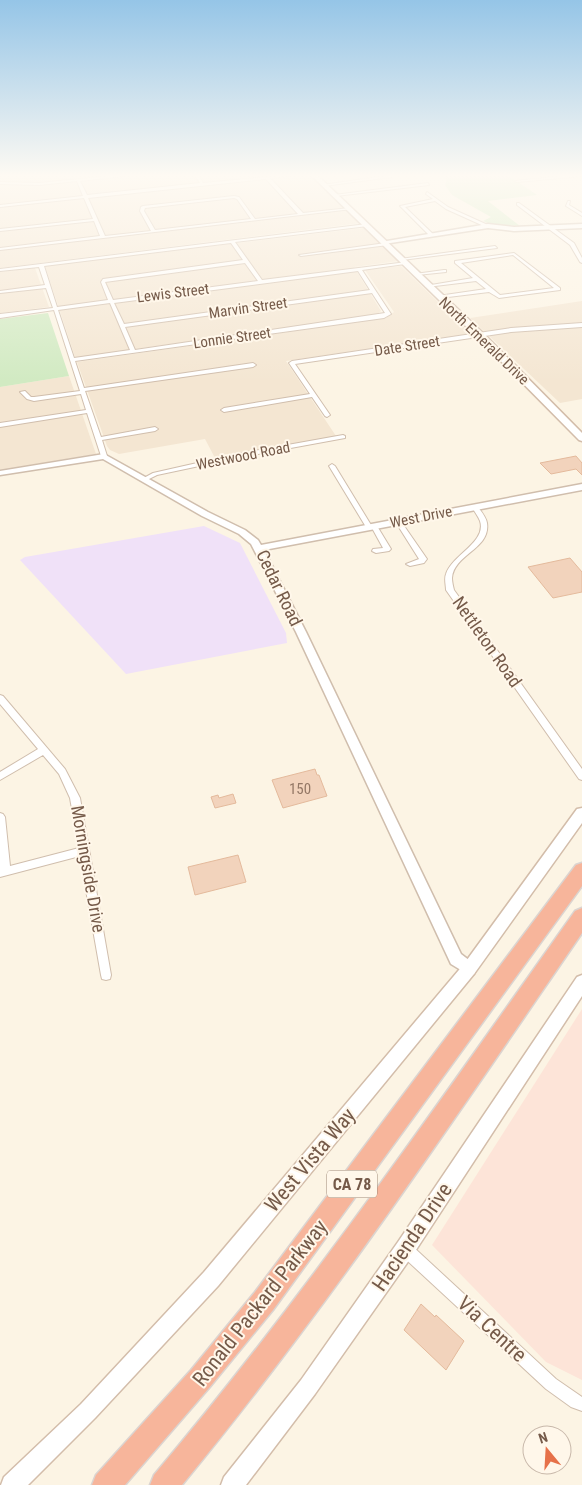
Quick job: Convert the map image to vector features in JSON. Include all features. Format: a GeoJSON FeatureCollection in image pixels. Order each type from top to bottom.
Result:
{"type":"FeatureCollection","features":[{"type":"Feature","properties":{"kind":"highway","name":"Ronald Packard Parkway"},"geometry":{"type":"LineString","coordinates":[[106,1485],[200,1379],[264,1301],[582,871]]}},
{"type":"Feature","properties":{"kind":"highway","name":"Ronald Packard Parkway"},"geometry":{"type":"LineString","coordinates":[[164,1485],[203,1440],[341,1260],[582,917]]}},
{"type":"Feature","properties":{"kind":"main road","name":"North Emerald Drive"},"geometry":{"type":"LineString","coordinates":[[385,243],[582,438]]}},
{"type":"Feature","properties":{"kind":"main road","name":"West Vista Way"},"geometry":{"type":"LineString","coordinates":[[12,1485],[88,1411],[211,1279],[469,969],[582,813]]}},
{"type":"Feature","properties":{"kind":"main road","name":"Hacienda Drive"},"geometry":{"type":"LineString","coordinates":[[232,1485],[308,1387],[405,1249],[582,982]]}},
{"type":"Feature","properties":{"kind":"street"},"geometry":{"type":"LineString","coordinates":[[0,249],[49,243]]}},
{"type":"Feature","properties":{"kind":"street"},"geometry":{"type":"LineString","coordinates":[[0,270],[214,243]]}},
{"type":"Feature","properties":{"kind":"street"},"geometry":{"type":"LineString","coordinates":[[234,243],[261,282]]}},
{"type":"Feature","properties":{"kind":"street"},"geometry":{"type":"LineString","coordinates":[[301,255],[383,243]]}},
{"type":"Feature","properties":{"kind":"street","name":"Lewis Street"},"geometry":{"type":"LineString","coordinates":[[0,316],[358,269],[495,246]]}},
{"type":"Feature","properties":{"kind":"street"},"geometry":{"type":"LineString","coordinates":[[579,249],[582,262]]}},
{"type":"Feature","properties":{"kind":"street"},"geometry":{"type":"LineString","coordinates":[[514,254],[558,288],[499,297],[477,279],[457,262],[514,254]]}},
{"type":"Feature","properties":{"kind":"street"},"geometry":{"type":"LineString","coordinates":[[133,352],[104,283],[105,280],[247,261]]}},
{"type":"Feature","properties":{"kind":"street"},"geometry":{"type":"LineString","coordinates":[[0,474],[104,456],[40,266]]}},
{"type":"Feature","properties":{"kind":"street"},"geometry":{"type":"LineString","coordinates":[[358,269],[373,291]]}},
{"type":"Feature","properties":{"kind":"street"},"geometry":{"type":"LineString","coordinates":[[417,274],[444,271]]}},
{"type":"Feature","properties":{"kind":"street"},"geometry":{"type":"LineString","coordinates":[[427,286],[477,279]]}},
{"type":"Feature","properties":{"kind":"street"},"geometry":{"type":"LineString","coordinates":[[0,292],[47,286]]}},
{"type":"Feature","properties":{"kind":"street"},"geometry":{"type":"LineString","coordinates":[[440,297],[490,290]]}},
{"type":"Feature","properties":{"kind":"street","name":"Lonnie Street"},"geometry":{"type":"LineString","coordinates":[[72,360],[388,314],[388,311],[373,291]]}},
{"type":"Feature","properties":{"kind":"street","name":"Marvin Street"},"geometry":{"type":"LineString","coordinates":[[122,326],[373,291]]}},
{"type":"Feature","properties":{"kind":"street","name":"Date Street"},"geometry":{"type":"LineString","coordinates":[[292,363],[528,328],[582,325]]}},
{"type":"Feature","properties":{"kind":"street"},"geometry":{"type":"LineString","coordinates":[[292,363],[312,395],[328,415]]}},
{"type":"Feature","properties":{"kind":"street"},"geometry":{"type":"LineString","coordinates":[[23,392],[29,398],[34,399],[253,365]]}},
{"type":"Feature","properties":{"kind":"street"},"geometry":{"type":"LineString","coordinates":[[224,410],[312,395]]}},
{"type":"Feature","properties":{"kind":"street"},"geometry":{"type":"LineString","coordinates":[[0,425],[89,411]]}},
{"type":"Feature","properties":{"kind":"street"},"geometry":{"type":"LineString","coordinates":[[98,439],[155,429]]}},
{"type":"Feature","properties":{"kind":"street","name":"Westwood Road"},"geometry":{"type":"LineString","coordinates":[[145,479],[155,474],[237,456],[343,437]]}},
{"type":"Feature","properties":{"kind":"street","name":"Cedar Road"},"geometry":{"type":"LineString","coordinates":[[104,456],[205,514],[242,532],[260,548],[456,959],[469,969]]}},
{"type":"Feature","properties":{"kind":"street"},"geometry":{"type":"LineString","coordinates":[[332,466],[387,549],[376,551]]}},
{"type":"Feature","properties":{"kind":"street","name":"West Drive"},"geometry":{"type":"LineString","coordinates":[[260,548],[582,487]]}},
{"type":"Feature","properties":{"kind":"street","name":"Nettleton Road"},"geometry":{"type":"LineString","coordinates":[[475,507],[485,524],[484,533],[475,546],[454,562],[447,579],[450,590],[582,776]]}},
{"type":"Feature","properties":{"kind":"street"},"geometry":{"type":"LineString","coordinates":[[398,522],[423,559],[410,564]]}},
{"type":"Feature","properties":{"kind":"street","name":"Morningside Drive"},"geometry":{"type":"LineString","coordinates":[[0,698],[62,772],[75,798],[86,851],[106,975]]}},
{"type":"Feature","properties":{"kind":"street"},"geometry":{"type":"LineString","coordinates":[[0,776],[44,750]]}},
{"type":"Feature","properties":{"kind":"street"},"geometry":{"type":"LineString","coordinates":[[0,817],[3,872],[86,851]]}},
{"type":"Feature","properties":{"kind":"street","name":"Via Centre"},"geometry":{"type":"LineString","coordinates":[[405,1249],[551,1384],[576,1402],[582,1404]]}},
{"type":"Feature","properties":{"kind":"shaded area"},"geometry":{"type":"Polygon","coordinates":[[[0,243],[198,243],[0,268],[0,243]]]}},
{"type":"Feature","properties":{"kind":"shaded area"},"geometry":{"type":"Polygon","coordinates":[[[236,243],[380,243],[399,261],[354,267],[381,311],[376,315],[79,357],[75,357],[45,266],[236,243]]]}},
{"type":"Feature","properties":{"kind":"shaded area"},"geometry":{"type":"Polygon","coordinates":[[[401,266],[471,334],[286,361],[336,436],[215,458],[205,439],[119,454],[110,450],[107,446],[77,362],[386,318],[394,312],[365,270],[401,266]]]}},
{"type":"Feature","properties":{"kind":"shaded area"},"geometry":{"type":"Polygon","coordinates":[[[35,268],[49,307],[0,313],[0,272],[35,268]]]}},
{"type":"Feature","properties":{"kind":"shaded area"},"geometry":{"type":"Polygon","coordinates":[[[582,301],[582,399],[560,403],[470,318],[582,301]]]}},
{"type":"Feature","properties":{"kind":"shaded area"},"geometry":{"type":"Polygon","coordinates":[[[69,376],[96,454],[0,470],[0,387],[69,376]]]}},
{"type":"Feature","properties":{"kind":"shaded area"},"geometry":{"type":"Polygon","coordinates":[[[204,526],[240,543],[286,633],[287,643],[126,674],[20,560],[25,557],[204,526]]]}},
{"type":"Feature","properties":{"kind":"shaded area"},"geometry":{"type":"Polygon","coordinates":[[[582,1009],[582,1380],[546,1362],[432,1245],[582,1009]]]}},
{"type":"Feature","properties":{"kind":"green space"},"geometry":{"type":"Polygon","coordinates":[[[48,313],[69,376],[0,387],[0,319],[48,313]]]}},
{"type":"Feature","properties":{"kind":"building"},"geometry":{"type":"Polygon","coordinates":[[[576,456],[582,463],[582,475],[576,469],[551,474],[540,463],[576,456]]]}},
{"type":"Feature","properties":{"kind":"building"},"geometry":{"type":"Polygon","coordinates":[[[570,558],[582,572],[582,592],[553,598],[528,567],[570,558]]]}},
{"type":"Feature","properties":{"kind":"building"},"geometry":{"type":"Polygon","coordinates":[[[315,769],[327,796],[283,808],[272,780],[315,769]]]}},
{"type":"Feature","properties":{"kind":"building"},"geometry":{"type":"Polygon","coordinates":[[[233,794],[236,803],[215,808],[211,797],[218,795],[219,798],[233,794]]]}},
{"type":"Feature","properties":{"kind":"building"},"geometry":{"type":"Polygon","coordinates":[[[238,855],[246,882],[195,895],[188,867],[238,855]]]}},
{"type":"Feature","properties":{"kind":"building"},"geometry":{"type":"Polygon","coordinates":[[[421,1304],[464,1341],[446,1370],[404,1330],[421,1304]]]}}]}
